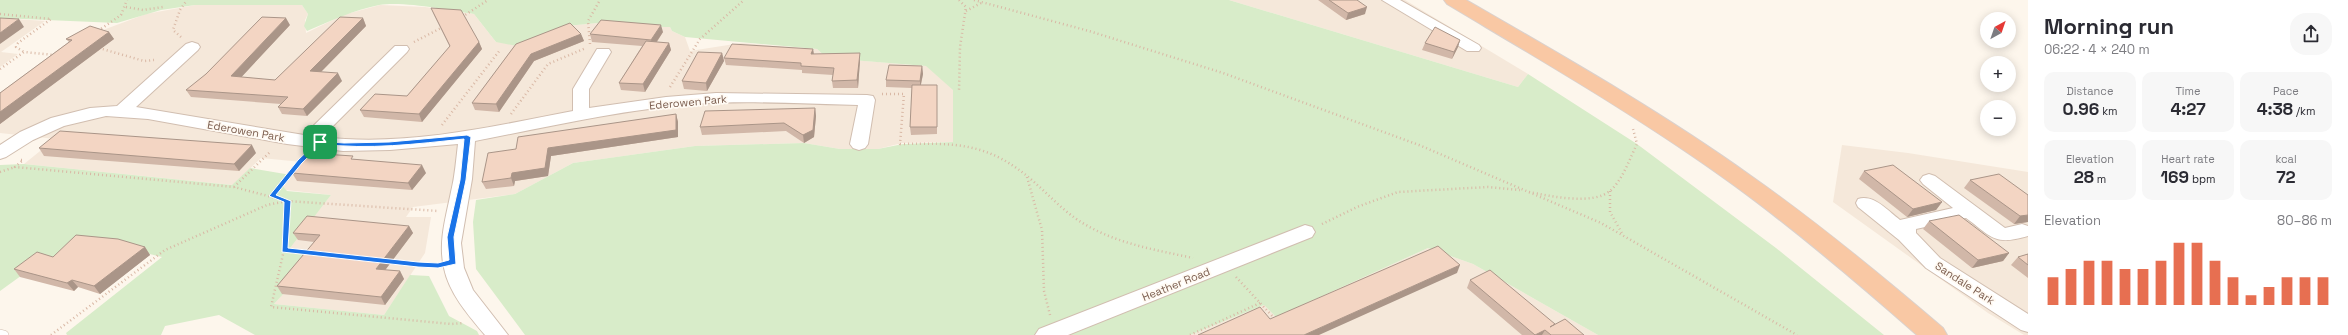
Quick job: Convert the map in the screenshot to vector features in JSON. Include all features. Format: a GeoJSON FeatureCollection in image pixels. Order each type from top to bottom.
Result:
{"type":"FeatureCollection","features":[{"type":"Feature","properties":{"kind":"highway"},"geometry":{"type":"LineString","coordinates":[[1454,0],[1672,133],[1782,210],[1934,335]]}},
{"type":"Feature","properties":{"kind":"street"},"geometry":{"type":"LineString","coordinates":[[1389,0],[1473,48]]}},
{"type":"Feature","properties":{"kind":"street"},"geometry":{"type":"LineString","coordinates":[[121,111],[192,47]]}},
{"type":"Feature","properties":{"kind":"street"},"geometry":{"type":"LineString","coordinates":[[308,141],[401,48]]}},
{"type":"Feature","properties":{"kind":"street"},"geometry":{"type":"LineString","coordinates":[[581,116],[581,89],[603,52]]}},
{"type":"Feature","properties":{"kind":"street","name":"Ederowen Park"},"geometry":{"type":"LineString","coordinates":[[8,156],[14,142],[44,128],[84,115],[121,111],[175,118],[285,138],[344,145],[389,144],[467,137],[661,103],[734,98],[867,100],[859,144]]}},
{"type":"Feature","properties":{"kind":"street"},"geometry":{"type":"LineString","coordinates":[[467,137],[463,180],[450,237],[453,262],[458,280],[468,299],[497,335]]}},
{"type":"Feature","properties":{"kind":"street"},"geometry":{"type":"LineString","coordinates":[[1929,180],[2002,235],[2022,231]]}},
{"type":"Feature","properties":{"kind":"street","name":"Sandale Park"},"geometry":{"type":"LineString","coordinates":[[1865,203],[1906,236],[1933,263],[2028,324]]}},
{"type":"Feature","properties":{"kind":"street"},"geometry":{"type":"LineString","coordinates":[[1906,236],[1907,224],[1970,211]]}},
{"type":"Feature","properties":{"kind":"street","name":"Heather Road"},"geometry":{"type":"LineString","coordinates":[[1052,332],[1305,232]]}},
{"type":"Feature","properties":{"kind":"lane"},"geometry":{"type":"LineString","coordinates":[[0,334],[4,335]]}},
{"type":"Feature","properties":{"kind":"path"},"geometry":{"type":"LineString","coordinates":[[94,33],[112,24],[126,7],[127,0]]}},
{"type":"Feature","properties":{"kind":"path"},"geometry":{"type":"LineString","coordinates":[[186,0],[180,10],[173,30],[192,47]]}},
{"type":"Feature","properties":{"kind":"path"},"geometry":{"type":"LineString","coordinates":[[456,20],[488,0]]}},
{"type":"Feature","properties":{"kind":"path"},"geometry":{"type":"LineString","coordinates":[[510,116],[548,64],[590,46],[588,21],[600,0]]}},
{"type":"Feature","properties":{"kind":"path"},"geometry":{"type":"LineString","coordinates":[[661,103],[700,39],[744,0]]}},
{"type":"Feature","properties":{"kind":"path"},"geometry":{"type":"LineString","coordinates":[[959,0],[966,7],[960,47],[959,92]]}},
{"type":"Feature","properties":{"kind":"path"},"geometry":{"type":"LineString","coordinates":[[974,0],[1089,31],[1279,92],[1419,145],[1623,235],[1797,335]]}},
{"type":"Feature","properties":{"kind":"path"},"geometry":{"type":"LineString","coordinates":[[966,11],[983,2]]}},
{"type":"Feature","properties":{"kind":"path"},"geometry":{"type":"LineString","coordinates":[[126,7],[143,10],[163,7]]}},
{"type":"Feature","properties":{"kind":"path"},"geometry":{"type":"LineString","coordinates":[[0,14],[51,19],[18,43],[16,47],[24,52],[53,55],[59,52]]}},
{"type":"Feature","properties":{"kind":"path"},"geometry":{"type":"LineString","coordinates":[[401,48],[450,24]]}},
{"type":"Feature","properties":{"kind":"path"},"geometry":{"type":"LineString","coordinates":[[96,47],[144,61],[178,60]]}},
{"type":"Feature","properties":{"kind":"path"},"geometry":{"type":"LineString","coordinates":[[432,140],[500,50]]}},
{"type":"Feature","properties":{"kind":"path"},"geometry":{"type":"LineString","coordinates":[[0,69],[24,52]]}},
{"type":"Feature","properties":{"kind":"path"},"geometry":{"type":"LineString","coordinates":[[874,94],[904,94],[900,144],[958,143],[970,145],[999,157],[1026,175],[1068,212],[1104,234],[1126,243],[1156,252],[1207,260],[1219,266],[1260,303],[1280,325]]}},
{"type":"Feature","properties":{"kind":"path"},"geometry":{"type":"LineString","coordinates":[[1623,235],[1610,212],[1610,191],[1637,144],[1625,103]]}},
{"type":"Feature","properties":{"kind":"path"},"geometry":{"type":"LineString","coordinates":[[234,187],[285,138]]}},
{"type":"Feature","properties":{"kind":"path"},"geometry":{"type":"LineString","coordinates":[[0,172],[14,167],[23,160],[8,156]]}},
{"type":"Feature","properties":{"kind":"path"},"geometry":{"type":"LineString","coordinates":[[14,167],[234,187],[287,201],[423,212],[456,211]]}},
{"type":"Feature","properties":{"kind":"path"},"geometry":{"type":"LineString","coordinates":[[272,196],[295,167]]}},
{"type":"Feature","properties":{"kind":"path"},"geometry":{"type":"LineString","coordinates":[[1026,175],[1037,206],[1042,234],[1046,306],[1052,332]]}},
{"type":"Feature","properties":{"kind":"path"},"geometry":{"type":"LineString","coordinates":[[1305,232],[1357,208],[1398,192],[1488,187],[1560,197],[1594,197],[1610,191]]}},
{"type":"Feature","properties":{"kind":"path"},"geometry":{"type":"LineString","coordinates":[[287,201],[284,250],[271,307],[451,324],[485,321]]}},
{"type":"Feature","properties":{"kind":"path"},"geometry":{"type":"LineString","coordinates":[[51,335],[164,250],[267,205],[287,201]]}},
{"type":"Feature","properties":{"kind":"path"},"geometry":{"type":"LineString","coordinates":[[284,250],[311,254]]}},
{"type":"Feature","properties":{"kind":"path"},"geometry":{"type":"LineString","coordinates":[[387,261],[438,265],[453,262]]}},
{"type":"Feature","properties":{"kind":"path"},"geometry":{"type":"LineString","coordinates":[[1190,335],[1260,303]]}},
{"type":"Feature","properties":{"kind":"shaded area"},"geometry":{"type":"Polygon","coordinates":[[[1229,0],[1405,0],[1528,74],[1518,87],[1229,0]]]}},
{"type":"Feature","properties":{"kind":"shaded area"},"geometry":{"type":"Polygon","coordinates":[[[195,5],[302,5],[308,14],[305,20],[306,33],[343,15],[380,5],[425,7],[474,14],[496,42],[566,26],[608,22],[670,27],[672,31],[685,37],[690,51],[741,43],[817,49],[827,58],[927,66],[954,90],[953,142],[902,143],[878,149],[840,149],[804,143],[695,146],[573,163],[515,194],[413,207],[406,217],[431,217],[425,253],[384,315],[274,304],[321,252],[289,248],[331,195],[286,190],[282,185],[302,162],[261,158],[233,185],[24,164],[55,139],[0,133],[0,96],[95,33],[146,14],[195,5]]]}},
{"type":"Feature","properties":{"kind":"shaded area"},"geometry":{"type":"Polygon","coordinates":[[[0,18],[45,21],[1,52],[18,54],[0,67],[0,18]]]}},
{"type":"Feature","properties":{"kind":"shaded area"},"geometry":{"type":"Polygon","coordinates":[[[1842,145],[1908,153],[2028,172],[2028,335],[2024,335],[1988,313],[1833,202],[1842,145]]]}},
{"type":"Feature","properties":{"kind":"shaded area"},"geometry":{"type":"Polygon","coordinates":[[[1428,248],[1473,264],[1598,335],[1190,335],[1264,305],[1276,317],[1428,248]]]}},
{"type":"Feature","properties":{"kind":"green space"},"geometry":{"type":"Polygon","coordinates":[[[0,0],[1229,0],[1518,87],[1528,74],[1637,144],[1776,248],[1884,335],[1598,335],[1473,264],[1428,248],[1276,317],[1264,305],[1190,335],[525,335],[476,269],[473,222],[476,200],[515,194],[573,163],[695,146],[804,143],[840,149],[878,149],[903,144],[953,142],[953,90],[926,66],[827,58],[817,49],[685,37],[672,31],[670,27],[608,22],[566,26],[517,46],[496,42],[474,14],[413,5],[389,4],[370,7],[342,16],[307,31],[304,26],[308,14],[302,5],[195,5],[161,10],[117,23],[0,18],[0,0]]]}},
{"type":"Feature","properties":{"kind":"green space"},"geometry":{"type":"Polygon","coordinates":[[[24,164],[232,185],[250,168],[291,175],[282,185],[287,191],[331,195],[290,248],[322,252],[274,304],[384,315],[410,275],[429,276],[449,316],[477,331],[479,335],[255,335],[219,315],[165,326],[161,335],[67,335],[66,333],[162,257],[129,249],[70,254],[43,260],[0,291],[0,165],[24,164]]]}},
{"type":"Feature","properties":{"kind":"building"},"geometry":{"type":"Polygon","coordinates":[[[1329,0],[1357,0],[1367,7],[1348,13],[1329,0]]]}},
{"type":"Feature","properties":{"kind":"building"},"geometry":{"type":"Polygon","coordinates":[[[431,8],[461,10],[479,42],[419,114],[360,110],[375,94],[407,96],[450,46],[431,8]]]}},
{"type":"Feature","properties":{"kind":"building"},"geometry":{"type":"Polygon","coordinates":[[[262,17],[286,18],[231,76],[275,80],[340,17],[363,18],[310,71],[338,73],[303,109],[278,107],[288,97],[186,90],[206,74],[262,17]]]}},
{"type":"Feature","properties":{"kind":"building"},"geometry":{"type":"Polygon","coordinates":[[[0,18],[19,19],[0,33],[0,18]]]}},
{"type":"Feature","properties":{"kind":"building"},"geometry":{"type":"Polygon","coordinates":[[[601,20],[661,25],[651,40],[590,34],[601,20]]]}},
{"type":"Feature","properties":{"kind":"building"},"geometry":{"type":"Polygon","coordinates":[[[570,23],[581,34],[531,54],[496,104],[472,103],[516,44],[570,23]]]}},
{"type":"Feature","properties":{"kind":"building"},"geometry":{"type":"Polygon","coordinates":[[[90,26],[109,32],[0,112],[0,93],[72,40],[66,39],[90,26]]]}},
{"type":"Feature","properties":{"kind":"building"},"geometry":{"type":"Polygon","coordinates":[[[1435,27],[1460,40],[1454,52],[1425,43],[1435,27]]]}},
{"type":"Feature","properties":{"kind":"building"},"geometry":{"type":"Polygon","coordinates":[[[646,41],[669,43],[643,84],[619,83],[646,41]]]}},
{"type":"Feature","properties":{"kind":"building"},"geometry":{"type":"Polygon","coordinates":[[[732,44],[813,49],[811,54],[860,53],[857,80],[832,81],[834,68],[801,66],[801,63],[724,58],[732,44]]]}},
{"type":"Feature","properties":{"kind":"building"},"geometry":{"type":"Polygon","coordinates":[[[698,52],[722,53],[706,83],[682,81],[698,52]]]}},
{"type":"Feature","properties":{"kind":"building"},"geometry":{"type":"Polygon","coordinates":[[[889,65],[922,66],[920,81],[886,80],[889,65]]]}},
{"type":"Feature","properties":{"kind":"building"},"geometry":{"type":"Polygon","coordinates":[[[912,85],[937,85],[937,127],[910,127],[912,85]]]}},
{"type":"Feature","properties":{"kind":"building"},"geometry":{"type":"Polygon","coordinates":[[[815,108],[813,130],[803,135],[784,123],[700,127],[705,111],[815,108]]]}},
{"type":"Feature","properties":{"kind":"building"},"geometry":{"type":"Polygon","coordinates":[[[676,114],[676,130],[548,148],[545,168],[512,173],[511,178],[482,182],[488,153],[516,149],[518,137],[676,114]]]}},
{"type":"Feature","properties":{"kind":"building"},"geometry":{"type":"Polygon","coordinates":[[[60,131],[252,145],[234,164],[39,148],[60,131]]]}},
{"type":"Feature","properties":{"kind":"building"},"geometry":{"type":"Polygon","coordinates":[[[308,153],[353,156],[351,159],[422,165],[408,183],[292,173],[295,170],[292,170],[308,153]]]}},
{"type":"Feature","properties":{"kind":"building"},"geometry":{"type":"Polygon","coordinates":[[[1893,165],[1942,202],[1913,209],[1864,171],[1893,165]]]}},
{"type":"Feature","properties":{"kind":"building"},"geometry":{"type":"Polygon","coordinates":[[[1999,174],[2028,195],[2028,215],[2020,216],[1970,180],[1999,174]]]}},
{"type":"Feature","properties":{"kind":"building"},"geometry":{"type":"Polygon","coordinates":[[[1959,215],[2009,253],[1978,260],[1929,221],[1959,215]]]}},
{"type":"Feature","properties":{"kind":"building"},"geometry":{"type":"Polygon","coordinates":[[[307,216],[409,226],[376,269],[400,271],[381,297],[277,286],[320,235],[293,233],[307,216]]]}},
{"type":"Feature","properties":{"kind":"building"},"geometry":{"type":"Polygon","coordinates":[[[76,235],[118,239],[145,247],[94,286],[72,280],[67,283],[14,269],[37,252],[53,257],[76,235]]]}},
{"type":"Feature","properties":{"kind":"building"},"geometry":{"type":"Polygon","coordinates":[[[1438,246],[1460,265],[1304,335],[1198,335],[1260,307],[1270,319],[1438,246]]]}},
{"type":"Feature","properties":{"kind":"building"},"geometry":{"type":"Polygon","coordinates":[[[2028,254],[2028,265],[2018,257],[2028,254]]]}},
{"type":"Feature","properties":{"kind":"building"},"geometry":{"type":"Polygon","coordinates":[[[1490,270],[1555,324],[1550,327],[1565,319],[1584,335],[1551,335],[1545,330],[1535,335],[1470,280],[1490,270]]]}},
{"type":"Feature","properties":{"kind":"route"},"geometry":{"type":"LineString","coordinates":[[467,137],[463,180],[450,237],[453,262],[438,265],[418,264],[318,255],[284,250],[287,201],[272,196],[300,161],[320,142],[344,145],[389,144],[467,137]]}}]}
